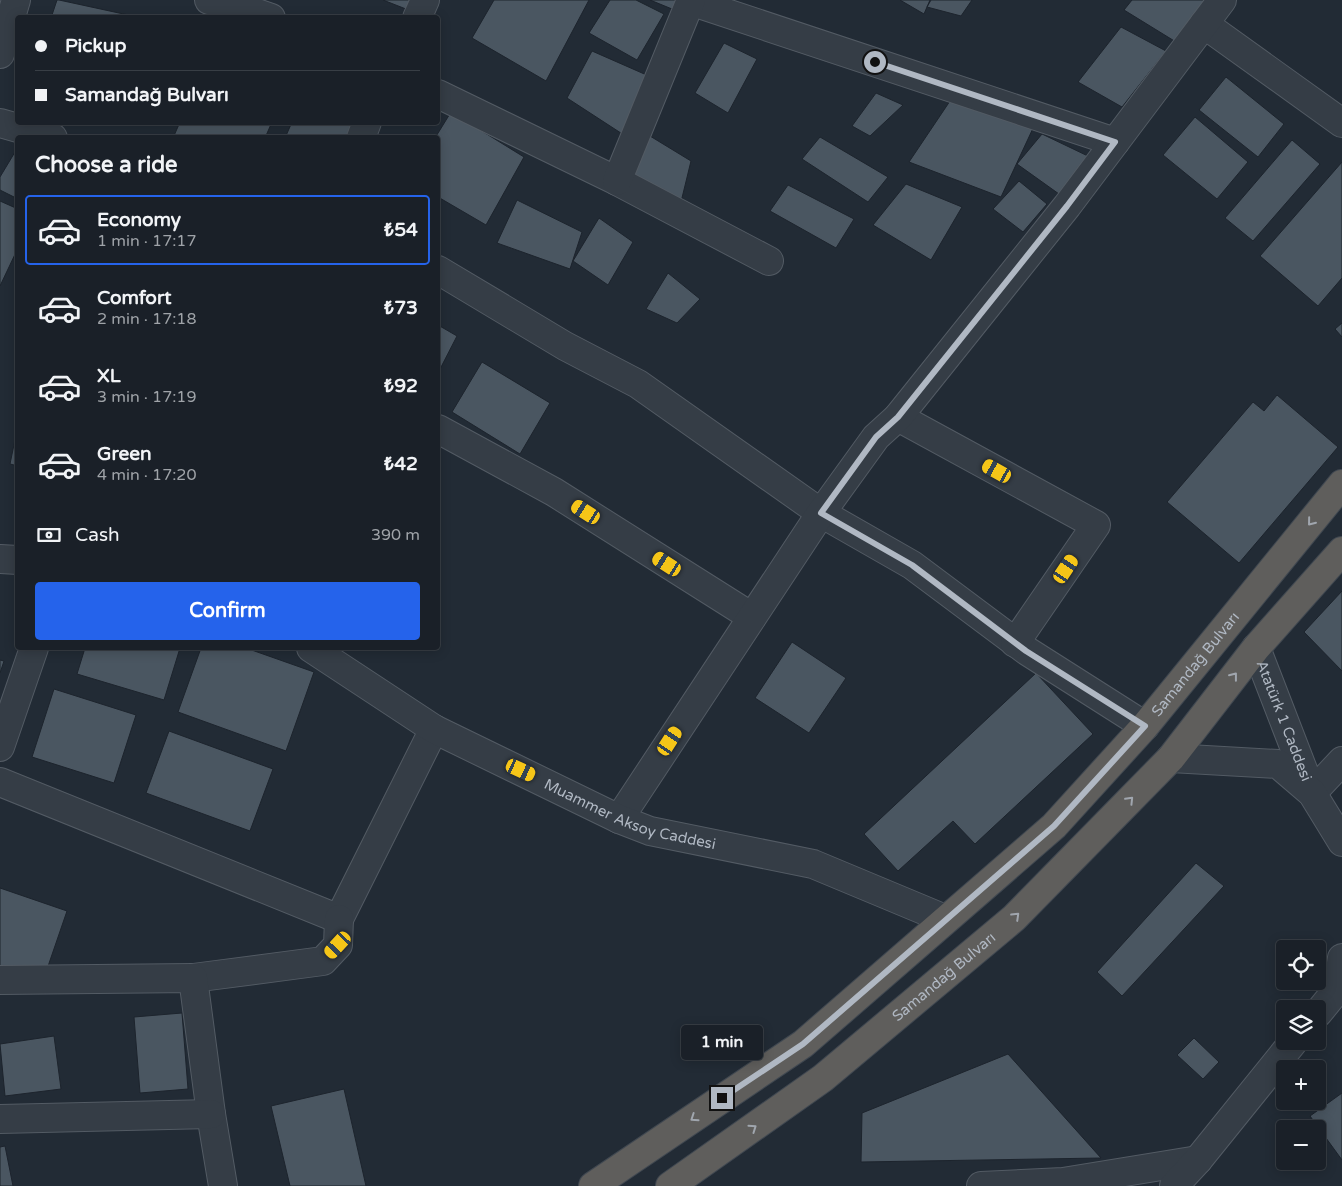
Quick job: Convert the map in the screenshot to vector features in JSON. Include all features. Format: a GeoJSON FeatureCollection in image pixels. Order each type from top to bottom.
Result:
{"type":"FeatureCollection","features":[{"type":"Feature","properties":{"kind":"highway","name":"Samandağ Bulvarı"},"geometry":{"type":"LineString","coordinates":[[593,1186],[803,1044],[1054,826],[1145,726],[1342,484]]}},
{"type":"Feature","properties":{"kind":"highway","name":"Samandağ Bulvarı"},"geometry":{"type":"LineString","coordinates":[[670,1186],[823,1078],[1014,918],[1171,758],[1256,648],[1342,551]]}},
{"type":"Feature","properties":{"kind":"street"},"geometry":{"type":"LineString","coordinates":[[0,54],[16,0]]}},
{"type":"Feature","properties":{"kind":"street"},"geometry":{"type":"LineString","coordinates":[[208,0],[237,6],[262,15]]}},
{"type":"Feature","properties":{"kind":"street"},"geometry":{"type":"LineString","coordinates":[[418,15],[425,0]]}},
{"type":"Feature","properties":{"kind":"street"},"geometry":{"type":"LineString","coordinates":[[620,819],[821,513],[876,437],[898,417],[1067,206],[1222,0]]}},
{"type":"Feature","properties":{"kind":"street"},"geometry":{"type":"LineString","coordinates":[[617,181],[690,1],[1115,142]]}},
{"type":"Feature","properties":{"kind":"street"},"geometry":{"type":"LineString","coordinates":[[1204,24],[1342,123]]}},
{"type":"Feature","properties":{"kind":"street"},"geometry":{"type":"LineString","coordinates":[[440,95],[617,181],[769,261]]}},
{"type":"Feature","properties":{"kind":"street"},"geometry":{"type":"LineString","coordinates":[[0,122],[42,135]]}},
{"type":"Feature","properties":{"kind":"street"},"geometry":{"type":"LineString","coordinates":[[440,271],[565,346],[638,384],[821,513],[912,565],[1015,643],[1145,726]]}},
{"type":"Feature","properties":{"kind":"street"},"geometry":{"type":"LineString","coordinates":[[898,417],[1096,525],[1015,643]]}},
{"type":"Feature","properties":{"kind":"street"},"geometry":{"type":"LineString","coordinates":[[440,430],[554,492],[752,617]]}},
{"type":"Feature","properties":{"kind":"street"},"geometry":{"type":"LineString","coordinates":[[0,559],[15,560]]}},
{"type":"Feature","properties":{"kind":"street","name":"Atatürk 1 Caddesi"},"geometry":{"type":"LineString","coordinates":[[1256,648],[1312,793],[1342,842]]}},
{"type":"Feature","properties":{"kind":"street"},"geometry":{"type":"LineString","coordinates":[[0,747],[33,650]]}},
{"type":"Feature","properties":{"kind":"street","name":"Muammer Aksoy Caddesi"},"geometry":{"type":"LineString","coordinates":[[314,650],[434,730],[650,832],[813,864],[945,919]]}},
{"type":"Feature","properties":{"kind":"street"},"geometry":{"type":"LineString","coordinates":[[0,980],[193,978],[323,961],[338,945],[339,919],[434,730]]}},
{"type":"Feature","properties":{"kind":"street","name":"Atatürk 1 Caddesi"},"geometry":{"type":"LineString","coordinates":[[1171,758],[1278,764],[1312,793]]}},
{"type":"Feature","properties":{"kind":"street","name":"Atatürk 1 Caddesi"},"geometry":{"type":"LineString","coordinates":[[1312,793],[1342,761]]}},
{"type":"Feature","properties":{"kind":"street"},"geometry":{"type":"LineString","coordinates":[[0,782],[339,919]]}},
{"type":"Feature","properties":{"kind":"street"},"geometry":{"type":"LineString","coordinates":[[1326,1006],[1339,995],[1342,958]]}},
{"type":"Feature","properties":{"kind":"street"},"geometry":{"type":"LineString","coordinates":[[193,978],[210,1114],[223,1186]]}},
{"type":"Feature","properties":{"kind":"street"},"geometry":{"type":"LineString","coordinates":[[1174,1186],[1198,1160],[1287,1050]]}},
{"type":"Feature","properties":{"kind":"street"},"geometry":{"type":"LineString","coordinates":[[0,1119],[210,1114]]}},
{"type":"Feature","properties":{"kind":"street"},"geometry":{"type":"LineString","coordinates":[[981,1186],[1063,1182],[1198,1160]]}},
{"type":"Feature","properties":{"kind":"building"},"geometry":{"type":"Polygon","coordinates":[[[57,0],[59,0],[128,15],[52,15],[57,0]]]}},
{"type":"Feature","properties":{"kind":"building"},"geometry":{"type":"Polygon","coordinates":[[[383,0],[416,0],[411,11],[383,0]]]}},
{"type":"Feature","properties":{"kind":"building"},"geometry":{"type":"Polygon","coordinates":[[[494,0],[589,0],[546,81],[472,38],[494,0]]]}},
{"type":"Feature","properties":{"kind":"building"},"geometry":{"type":"Polygon","coordinates":[[[610,0],[636,0],[664,14],[637,60],[589,33],[610,0]]]}},
{"type":"Feature","properties":{"kind":"building"},"geometry":{"type":"Polygon","coordinates":[[[650,0],[677,0],[672,9],[650,0]]]}},
{"type":"Feature","properties":{"kind":"building"},"geometry":{"type":"Polygon","coordinates":[[[900,0],[930,0],[924,14],[900,0]]]}},
{"type":"Feature","properties":{"kind":"building"},"geometry":{"type":"Polygon","coordinates":[[[931,0],[972,0],[961,16],[927,7],[931,0]]]}},
{"type":"Feature","properties":{"kind":"building"},"geometry":{"type":"Polygon","coordinates":[[[1132,0],[1209,0],[1176,42],[1124,10],[1132,0]]]}},
{"type":"Feature","properties":{"kind":"building"},"geometry":{"type":"Polygon","coordinates":[[[1121,27],[1166,51],[1122,107],[1078,82],[1121,27]]]}},
{"type":"Feature","properties":{"kind":"building"},"geometry":{"type":"Polygon","coordinates":[[[724,43],[757,59],[728,113],[695,93],[724,43]]]}},
{"type":"Feature","properties":{"kind":"building"},"geometry":{"type":"Polygon","coordinates":[[[592,51],[658,80],[627,137],[567,98],[592,51]]]}},
{"type":"Feature","properties":{"kind":"building"},"geometry":{"type":"Polygon","coordinates":[[[1226,77],[1284,124],[1258,157],[1199,110],[1226,77]]]}},
{"type":"Feature","properties":{"kind":"building"},"geometry":{"type":"Polygon","coordinates":[[[876,93],[903,105],[870,136],[852,126],[876,93]]]}},
{"type":"Feature","properties":{"kind":"building"},"geometry":{"type":"Polygon","coordinates":[[[952,98],[1035,124],[1001,197],[909,162],[952,98]]]}},
{"type":"Feature","properties":{"kind":"building"},"geometry":{"type":"Polygon","coordinates":[[[451,112],[524,157],[486,225],[440,198],[440,135],[437,135],[451,112]]]}},
{"type":"Feature","properties":{"kind":"building"},"geometry":{"type":"Polygon","coordinates":[[[1195,117],[1248,162],[1217,199],[1163,155],[1195,117]]]}},
{"type":"Feature","properties":{"kind":"building"},"geometry":{"type":"Polygon","coordinates":[[[179,125],[271,125],[266,135],[174,135],[179,125]]]}},
{"type":"Feature","properties":{"kind":"building"},"geometry":{"type":"Polygon","coordinates":[[[291,125],[354,125],[350,135],[286,135],[291,125]]]}},
{"type":"Feature","properties":{"kind":"building"},"geometry":{"type":"Polygon","coordinates":[[[1042,134],[1090,157],[1059,194],[1017,164],[1042,134]]]}},
{"type":"Feature","properties":{"kind":"building"},"geometry":{"type":"Polygon","coordinates":[[[650,136],[691,161],[681,202],[630,176],[650,136]]]}},
{"type":"Feature","properties":{"kind":"building"},"geometry":{"type":"Polygon","coordinates":[[[820,137],[888,177],[868,202],[802,159],[820,137]]]}},
{"type":"Feature","properties":{"kind":"building"},"geometry":{"type":"Polygon","coordinates":[[[1292,140],[1320,164],[1253,241],[1225,218],[1292,140]]]}},
{"type":"Feature","properties":{"kind":"building"},"geometry":{"type":"Polygon","coordinates":[[[15,152],[15,198],[0,190],[0,177],[15,152]]]}},
{"type":"Feature","properties":{"kind":"building"},"geometry":{"type":"Polygon","coordinates":[[[1342,162],[1342,278],[1318,306],[1260,256],[1342,162]]]}},
{"type":"Feature","properties":{"kind":"building"},"geometry":{"type":"Polygon","coordinates":[[[1019,181],[1047,204],[1023,232],[993,209],[1019,181]]]}},
{"type":"Feature","properties":{"kind":"building"},"geometry":{"type":"Polygon","coordinates":[[[906,184],[962,207],[931,260],[873,225],[906,184]]]}},
{"type":"Feature","properties":{"kind":"building"},"geometry":{"type":"Polygon","coordinates":[[[788,185],[854,219],[836,248],[770,211],[788,185]]]}},
{"type":"Feature","properties":{"kind":"building"},"geometry":{"type":"Polygon","coordinates":[[[517,200],[582,232],[570,269],[497,243],[517,200]]]}},
{"type":"Feature","properties":{"kind":"building"},"geometry":{"type":"Polygon","coordinates":[[[0,201],[15,208],[15,254],[0,286],[0,201]]]}},
{"type":"Feature","properties":{"kind":"building"},"geometry":{"type":"Polygon","coordinates":[[[599,218],[633,242],[608,285],[573,261],[599,218]]]}},
{"type":"Feature","properties":{"kind":"building"},"geometry":{"type":"Polygon","coordinates":[[[668,273],[700,299],[677,323],[646,309],[668,273]]]}},
{"type":"Feature","properties":{"kind":"building"},"geometry":{"type":"Polygon","coordinates":[[[1342,323],[1342,337],[1335,329],[1342,323]]]}},
{"type":"Feature","properties":{"kind":"building"},"geometry":{"type":"Polygon","coordinates":[[[440,326],[457,336],[440,369],[440,326]]]}},
{"type":"Feature","properties":{"kind":"building"},"geometry":{"type":"Polygon","coordinates":[[[482,362],[550,403],[520,454],[452,412],[482,362]]]}},
{"type":"Feature","properties":{"kind":"building"},"geometry":{"type":"Polygon","coordinates":[[[1277,395],[1338,447],[1239,563],[1167,502],[1253,402],[1264,411],[1277,395]]]}},
{"type":"Feature","properties":{"kind":"building"},"geometry":{"type":"Polygon","coordinates":[[[15,440],[15,465],[10,464],[15,440]]]}},
{"type":"Feature","properties":{"kind":"building"},"geometry":{"type":"Polygon","coordinates":[[[1342,591],[1342,671],[1304,632],[1342,591]]]}},
{"type":"Feature","properties":{"kind":"building"},"geometry":{"type":"Polygon","coordinates":[[[792,642],[846,678],[809,733],[755,698],[792,642]]]}},
{"type":"Feature","properties":{"kind":"building"},"geometry":{"type":"Polygon","coordinates":[[[84,650],[179,650],[164,700],[77,674],[84,650]]]}},
{"type":"Feature","properties":{"kind":"building"},"geometry":{"type":"Polygon","coordinates":[[[200,650],[252,650],[314,672],[286,751],[178,712],[200,650]]]}},
{"type":"Feature","properties":{"kind":"building"},"geometry":{"type":"Polygon","coordinates":[[[0,660],[4,661],[0,673],[0,660]]]}},
{"type":"Feature","properties":{"kind":"building"},"geometry":{"type":"Polygon","coordinates":[[[1036,673],[1093,734],[975,844],[953,821],[898,871],[864,834],[1036,673]]]}},
{"type":"Feature","properties":{"kind":"building"},"geometry":{"type":"Polygon","coordinates":[[[54,689],[136,715],[114,783],[32,757],[54,689]]]}},
{"type":"Feature","properties":{"kind":"building"},"geometry":{"type":"Polygon","coordinates":[[[169,731],[273,769],[250,831],[146,793],[169,731]]]}},
{"type":"Feature","properties":{"kind":"building"},"geometry":{"type":"Polygon","coordinates":[[[1196,863],[1224,886],[1122,996],[1097,972],[1196,863]]]}},
{"type":"Feature","properties":{"kind":"building"},"geometry":{"type":"Polygon","coordinates":[[[0,888],[67,911],[45,975],[0,974],[0,888]]]}},
{"type":"Feature","properties":{"kind":"building"},"geometry":{"type":"Polygon","coordinates":[[[182,1013],[188,1089],[140,1093],[134,1017],[182,1013]]]}},
{"type":"Feature","properties":{"kind":"building"},"geometry":{"type":"Polygon","coordinates":[[[54,1036],[61,1089],[5,1096],[0,1044],[54,1036]]]}},
{"type":"Feature","properties":{"kind":"building"},"geometry":{"type":"Polygon","coordinates":[[[1194,1038],[1219,1062],[1203,1079],[1177,1055],[1194,1038]]]}},
{"type":"Feature","properties":{"kind":"building"},"geometry":{"type":"Polygon","coordinates":[[[1008,1054],[1101,1158],[861,1162],[862,1113],[1008,1054]]]}},
{"type":"Feature","properties":{"kind":"building"},"geometry":{"type":"Polygon","coordinates":[[[344,1089],[366,1186],[290,1186],[271,1106],[344,1089]]]}},
{"type":"Feature","properties":{"kind":"building"},"geometry":{"type":"Polygon","coordinates":[[[1342,1093],[1342,1160],[1326,1138],[1326,1120],[1313,1120],[1310,1116],[1318,1110],[1326,1110],[1326,1104],[1342,1093]]]}},
{"type":"Feature","properties":{"kind":"building"},"geometry":{"type":"Polygon","coordinates":[[[5,1146],[13,1186],[0,1186],[0,1147],[5,1146]]]}},
{"type":"Feature","properties":{"kind":"route"},"geometry":{"type":"LineString","coordinates":[[722,1098],[803,1044],[1054,826],[1145,726],[1026,651],[912,565],[821,513],[876,437],[898,417],[1067,206],[1115,142],[875,62]]}}]}
